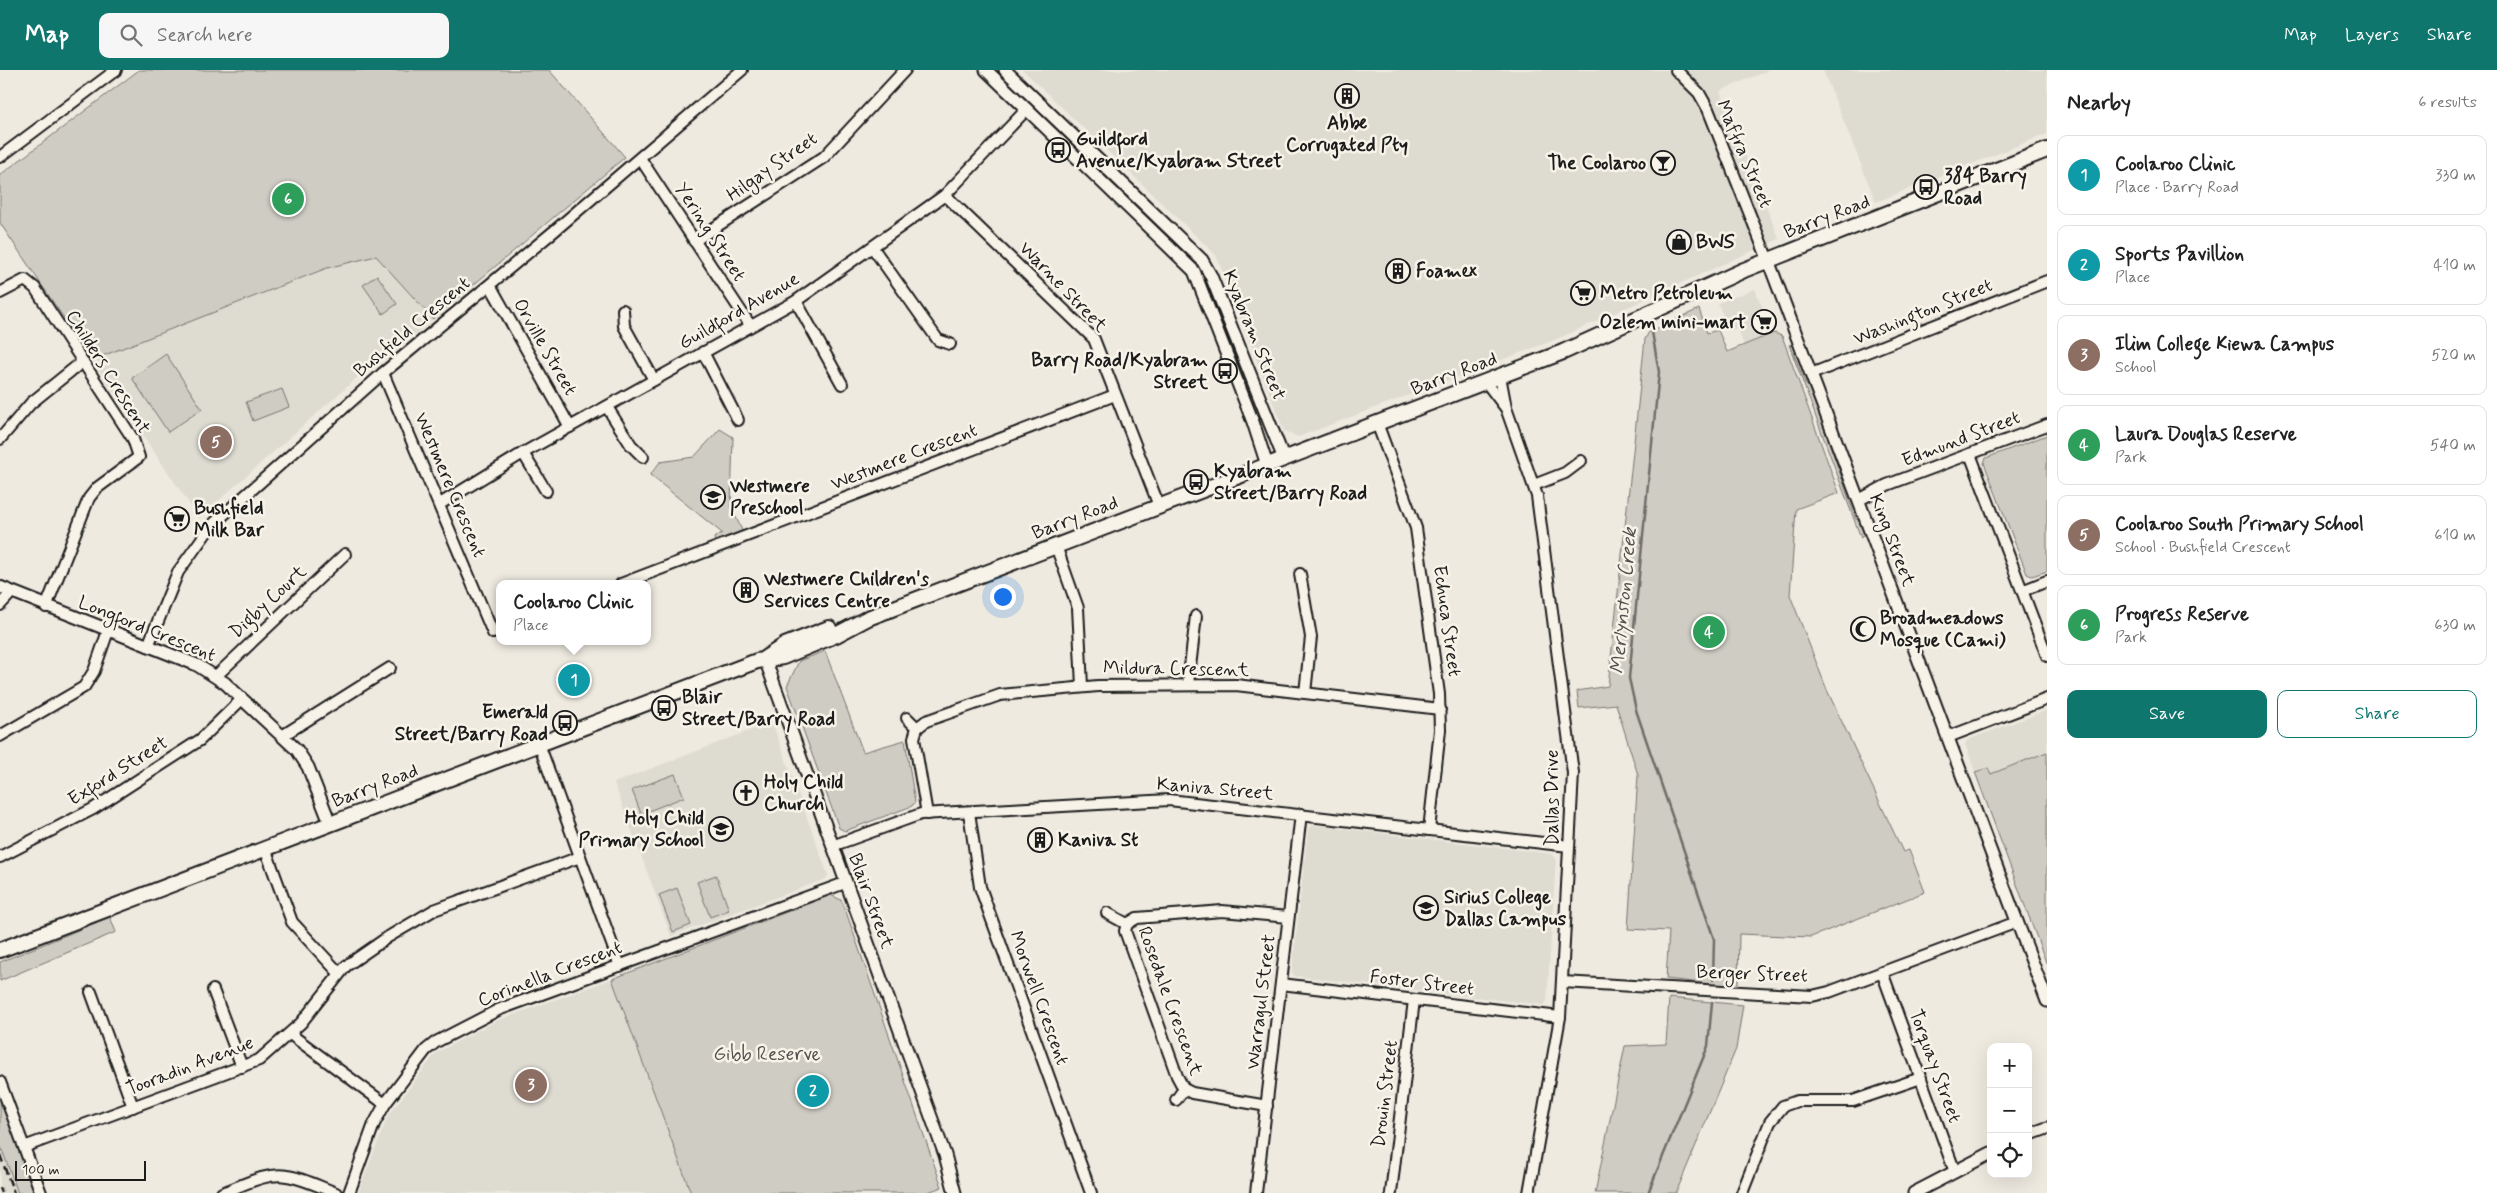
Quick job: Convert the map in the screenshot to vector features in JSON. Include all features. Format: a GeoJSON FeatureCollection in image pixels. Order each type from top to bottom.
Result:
{"type":"FeatureCollection","features":[{"type":"Feature","properties":{"kind":"main road","name":"Barry Road"},"geometry":{"type":"LineString","coordinates":[[0,950],[765,659],[783,657],[836,635],[868,618],[1584,344],[1768,260],[2047,150]]}},
{"type":"Feature","properties":{"kind":"street"},"geometry":{"type":"LineString","coordinates":[[0,158],[116,70]]}},
{"type":"Feature","properties":{"kind":"street","name":"Bushfield Crescent"},"geometry":{"type":"LineString","coordinates":[[148,646],[178,572],[210,526],[383,373],[490,285],[742,70]]}},
{"type":"Feature","properties":{"kind":"street","name":"Hilgay Street"},"geometry":{"type":"LineString","coordinates":[[694,241],[824,157],[905,70]]}},
{"type":"Feature","properties":{"kind":"street","name":"Kyabram Street"},"geometry":{"type":"LineString","coordinates":[[986,70],[1190,265],[1198,277],[1253,422],[1267,466]]}},
{"type":"Feature","properties":{"kind":"street","name":"Kyabram Street"},"geometry":{"type":"LineString","coordinates":[[1004,70],[1196,253],[1212,276],[1284,459]]}},
{"type":"Feature","properties":{"kind":"street","name":"Maffra Street"},"geometry":{"type":"LineString","coordinates":[[1676,70],[1699,93],[1708,109],[1768,260]]}},
{"type":"Feature","properties":{"kind":"street"},"geometry":{"type":"LineString","coordinates":[[1027,109],[1036,100]]}},
{"type":"Feature","properties":{"kind":"street","name":"Guildford Avenue"},"geometry":{"type":"LineString","coordinates":[[440,504],[523,453],[796,301],[945,195],[1027,109]]}},
{"type":"Feature","properties":{"kind":"street","name":"Yering Street"},"geometry":{"type":"LineString","coordinates":[[640,158],[750,325]]}},
{"type":"Feature","properties":{"kind":"street","name":"Warne Street"},"geometry":{"type":"LineString","coordinates":[[945,195],[1094,339],[1159,506]]}},
{"type":"Feature","properties":{"kind":"street"},"geometry":{"type":"LineString","coordinates":[[1168,243],[1176,234]]}},
{"type":"Feature","properties":{"kind":"street"},"geometry":{"type":"LineString","coordinates":[[873,248],[938,340],[950,344]]}},
{"type":"Feature","properties":{"kind":"street","name":"King Street"},"geometry":{"type":"LineString","coordinates":[[1768,260],[2017,922],[2046,993]]}},
{"type":"Feature","properties":{"kind":"street","name":"Childers Crescent"},"geometry":{"type":"LineString","coordinates":[[0,293],[25,280],[35,288],[133,439],[139,457],[97,488],[89,498],[46,607]]}},
{"type":"Feature","properties":{"kind":"street","name":"Washington Street"},"geometry":{"type":"LineString","coordinates":[[1811,374],[2047,281]]}},
{"type":"Feature","properties":{"kind":"street","name":"Orville Street"},"geometry":{"type":"LineString","coordinates":[[490,285],[570,427]]}},
{"type":"Feature","properties":{"kind":"street"},"geometry":{"type":"LineString","coordinates":[[796,301],[842,384]]}},
{"type":"Feature","properties":{"kind":"street"},"geometry":{"type":"LineString","coordinates":[[623,310],[624,326],[654,380]]}},
{"type":"Feature","properties":{"kind":"street"},"geometry":{"type":"LineString","coordinates":[[703,352],[738,420]]}},
{"type":"Feature","properties":{"kind":"street"},"geometry":{"type":"LineString","coordinates":[[0,438],[31,403],[82,362]]}},
{"type":"Feature","properties":{"kind":"street","name":"Westmere Crescent"},"geometry":{"type":"LineString","coordinates":[[383,373],[493,632],[496,631]]}},
{"type":"Feature","properties":{"kind":"street","name":"Dallas Drive"},"geometry":{"type":"LineString","coordinates":[[1500,376],[1506,408],[1534,485],[1572,761],[1573,782],[1560,1017],[1529,1193]]}},
{"type":"Feature","properties":{"kind":"street","name":"Dallas Drive"},"geometry":{"type":"LineString","coordinates":[[1486,382],[1506,408]]}},
{"type":"Feature","properties":{"kind":"street","name":"Westmere Crescent"},"geometry":{"type":"LineString","coordinates":[[631,580],[1115,395]]}},
{"type":"Feature","properties":{"kind":"street"},"geometry":{"type":"LineString","coordinates":[[608,407],[631,445],[643,457]]}},
{"type":"Feature","properties":{"kind":"street","name":"Echuca Street"},"geometry":{"type":"LineString","coordinates":[[1377,423],[1416,528],[1440,709],[1440,730],[1429,830]]}},
{"type":"Feature","properties":{"kind":"street","name":"Edmund Street"},"geometry":{"type":"LineString","coordinates":[[1857,496],[2047,425]]}},
{"type":"Feature","properties":{"kind":"street"},"geometry":{"type":"LineString","coordinates":[[523,453],[546,491]]}},
{"type":"Feature","properties":{"kind":"street"},"geometry":{"type":"LineString","coordinates":[[1970,454],[2047,656]]}},
{"type":"Feature","properties":{"kind":"street"},"geometry":{"type":"LineString","coordinates":[[1534,485],[1565,473],[1581,461]]}},
{"type":"Feature","properties":{"kind":"street"},"geometry":{"type":"LineString","coordinates":[[1056,546],[1077,601],[1082,686]]}},
{"type":"Feature","properties":{"kind":"street","name":"Digby Court"},"geometry":{"type":"LineString","coordinates":[[216,676],[344,554]]}},
{"type":"Feature","properties":{"kind":"street"},"geometry":{"type":"LineString","coordinates":[[1300,574],[1311,638],[1305,693]]}},
{"type":"Feature","properties":{"kind":"street"},"geometry":{"type":"LineString","coordinates":[[2022,591],[2047,581]]}},
{"type":"Feature","properties":{"kind":"street","name":"Longford Crescent"},"geometry":{"type":"LineString","coordinates":[[0,587],[11,594],[197,665],[216,676],[282,736],[304,760],[330,823]]}},
{"type":"Feature","properties":{"kind":"street"},"geometry":{"type":"LineString","coordinates":[[0,605],[11,594]]}},
{"type":"Feature","properties":{"kind":"street"},"geometry":{"type":"LineString","coordinates":[[1188,684],[1196,616]]}},
{"type":"Feature","properties":{"kind":"street"},"geometry":{"type":"LineString","coordinates":[[0,736],[84,687],[94,671],[108,631]]}},
{"type":"Feature","properties":{"kind":"street","name":"Blair Street"},"geometry":{"type":"LineString","coordinates":[[765,659],[945,1155],[955,1193]]}},
{"type":"Feature","properties":{"kind":"street"},"geometry":{"type":"LineString","coordinates":[[282,736],[390,668]]}},
{"type":"Feature","properties":{"kind":"street","name":"Mildura Crescent"},"geometry":{"type":"LineString","coordinates":[[917,728],[926,721],[994,696],[1082,686],[1236,685],[1440,709]]}},
{"type":"Feature","properties":{"kind":"street","name":"Exford Street"},"geometry":{"type":"LineString","coordinates":[[0,857],[86,813],[200,740],[242,699]]}},
{"type":"Feature","properties":{"kind":"street"},"geometry":{"type":"LineString","coordinates":[[1948,737],[2047,699]]}},
{"type":"Feature","properties":{"kind":"street"},"geometry":{"type":"LineString","coordinates":[[907,718],[917,728],[914,738],[926,814]]}},
{"type":"Feature","properties":{"kind":"street"},"geometry":{"type":"LineString","coordinates":[[539,744],[620,966]]}},
{"type":"Feature","properties":{"kind":"street","name":"Kaniva Street"},"geometry":{"type":"LineString","coordinates":[[832,846],[914,816],[926,814],[1169,800],[1570,846]]}},
{"type":"Feature","properties":{"kind":"street","name":"Morwell Crescent"},"geometry":{"type":"LineString","coordinates":[[968,812],[980,887],[1091,1193]]}},
{"type":"Feature","properties":{"kind":"street","name":"Warragul Street"},"geometry":{"type":"LineString","coordinates":[[1256,1193],[1301,814]]}},
{"type":"Feature","properties":{"kind":"street"},"geometry":{"type":"LineString","coordinates":[[265,848],[292,922],[339,973]]}},
{"type":"Feature","properties":{"kind":"street","name":"Tooradin Avenue"},"geometry":{"type":"LineString","coordinates":[[24,1147],[263,1058],[290,1034],[339,973],[354,959],[427,914],[580,857]]}},
{"type":"Feature","properties":{"kind":"street","name":"Corinella Crescent"},"geometry":{"type":"LineString","coordinates":[[349,1193],[374,1124],[384,1104],[426,1050],[436,1042],[498,1010],[846,882]]}},
{"type":"Feature","properties":{"kind":"street","name":"Rosedale Crescent"},"geometry":{"type":"LineString","coordinates":[[1127,924],[1138,918],[1222,911],[1288,917]]}},
{"type":"Feature","properties":{"kind":"street","name":"Rosedale Crescent"},"geometry":{"type":"LineString","coordinates":[[1107,913],[1127,924]]}},
{"type":"Feature","properties":{"kind":"street","name":"Berger Street"},"geometry":{"type":"LineString","coordinates":[[1562,982],[1812,996],[2017,922]]}},
{"type":"Feature","properties":{"kind":"street","name":"Rosedale Crescent"},"geometry":{"type":"LineString","coordinates":[[1127,924],[1126,936],[1176,1076],[1184,1089],[1200,1095],[1267,1106]]}},
{"type":"Feature","properties":{"kind":"street","name":"Torquay Street"},"geometry":{"type":"LineString","coordinates":[[1882,972],[1955,1172]]}},
{"type":"Feature","properties":{"kind":"street","name":"Foster Street"},"geometry":{"type":"LineString","coordinates":[[1281,984],[1560,1017]]}},
{"type":"Feature","properties":{"kind":"street"},"geometry":{"type":"LineString","coordinates":[[213,990],[242,1067]]}},
{"type":"Feature","properties":{"kind":"street"},"geometry":{"type":"LineString","coordinates":[[91,992],[133,1107]]}},
{"type":"Feature","properties":{"kind":"street","name":"Drouin Street"},"geometry":{"type":"LineString","coordinates":[[1391,1193],[1414,1000]]}},
{"type":"Feature","properties":{"kind":"street"},"geometry":{"type":"LineString","coordinates":[[290,1034],[384,1104]]}},
{"type":"Feature","properties":{"kind":"street"},"geometry":{"type":"LineString","coordinates":[[1742,1193],[1770,1122],[1783,1106],[1797,1101],[1853,1102],[1920,1078]]}},
{"type":"Feature","properties":{"kind":"street"},"geometry":{"type":"LineString","coordinates":[[0,1082],[41,1193]]}},
{"type":"Feature","properties":{"kind":"street","name":"Rosedale Crescent"},"geometry":{"type":"LineString","coordinates":[[1176,1100],[1184,1089]]}},
{"type":"Feature","properties":{"kind":"street"},"geometry":{"type":"LineString","coordinates":[[2032,1134],[2047,1128]]}},
{"type":"Feature","properties":{"kind":"street","name":"Blair Street"},"geometry":{"type":"LineString","coordinates":[[945,1155],[963,1193]]}},
{"type":"Feature","properties":{"kind":"street"},"geometry":{"type":"LineString","coordinates":[[1914,1193],[1987,1155]]}},
{"type":"Feature","properties":{"kind":"street"},"geometry":{"type":"LineString","coordinates":[[222,1193],[265,1178],[280,1175],[336,1193]]}},
{"type":"Feature","properties":{"kind":"shaded area"},"geometry":{"type":"Polygon","coordinates":[[[1023,70],[1769,70],[1720,91],[1779,239],[1557,339],[1298,437],[1284,431],[1216,255],[1023,70]]]}},
{"type":"Feature","properties":{"kind":"shaded area"},"geometry":{"type":"Polygon","coordinates":[[[1823,70],[2047,70],[2047,134],[1876,202],[1823,70]]]}},
{"type":"Feature","properties":{"kind":"shaded area"},"geometry":{"type":"Polygon","coordinates":[[[376,256],[433,319],[390,356],[370,366],[199,518],[92,360],[327,268],[376,256]]]}},
{"type":"Feature","properties":{"kind":"shaded area"},"geometry":{"type":"Polygon","coordinates":[[[1755,289],[1773,334],[1744,345],[1737,328],[1729,331],[1718,303],[1755,289]]]}},
{"type":"Feature","properties":{"kind":"shaded area"},"geometry":{"type":"Polygon","coordinates":[[[2047,710],[2047,965],[1965,744],[1967,740],[2047,710]]]}},
{"type":"Feature","properties":{"kind":"shaded area","name":"Holy Child Primary School"},"geometry":{"type":"Polygon","coordinates":[[[772,722],[828,875],[826,879],[671,936],[614,783],[772,722]]]}},
{"type":"Feature","properties":{"kind":"shaded area","name":"Sirius College Dallas Campus"},"geometry":{"type":"Polygon","coordinates":[[[1313,825],[1552,854],[1556,858],[1547,1001],[1543,1005],[1295,976],[1292,972],[1308,829],[1313,825]]]}},
{"type":"Feature","properties":{"kind":"shaded area"},"geometry":{"type":"Polygon","coordinates":[[[612,979],[691,1193],[358,1193],[388,1116],[436,1053],[496,1021],[612,979]]]}},
{"type":"Feature","properties":{"kind":"shaded area"},"geometry":{"type":"Polygon","coordinates":[[[0,1144],[14,1182],[18,1193],[0,1193],[0,1144]]]}},
{"type":"Feature","properties":{"kind":"green space"},"geometry":{"type":"Polygon","coordinates":[[[139,70],[549,70],[625,157],[433,319],[376,256],[327,268],[92,360],[0,223],[0,175],[139,70]]]}},
{"type":"Feature","properties":{"kind":"green space"},"geometry":{"type":"Polygon","coordinates":[[[377,275],[397,304],[383,314],[363,285],[377,275]]]}},
{"type":"Feature","properties":{"kind":"green space"},"geometry":{"type":"Polygon","coordinates":[[[1699,309],[1707,333],[1718,330],[1727,352],[1774,333],[1782,336],[1839,493],[1796,509],[1790,595],[1827,690],[1903,852],[1909,850],[1925,892],[1811,937],[1739,934],[1738,987],[1666,979],[1669,931],[1628,929],[1638,775],[1616,704],[1579,708],[1577,691],[1608,686],[1645,339],[1649,332],[1699,309]]]}},
{"type":"Feature","properties":{"kind":"green space"},"geometry":{"type":"Polygon","coordinates":[[[1789,345],[1806,385],[1810,387],[1856,519],[1860,521],[1865,533],[1861,538],[1789,345]]]}},
{"type":"Feature","properties":{"kind":"green space"},"geometry":{"type":"Polygon","coordinates":[[[166,354],[202,409],[168,432],[132,378],[166,354]]]}},
{"type":"Feature","properties":{"kind":"green space"},"geometry":{"type":"Polygon","coordinates":[[[282,389],[289,407],[253,421],[246,402],[282,389]]]}},
{"type":"Feature","properties":{"kind":"green space"},"geometry":{"type":"Polygon","coordinates":[[[720,429],[733,437],[731,506],[744,535],[716,546],[714,538],[722,533],[650,475],[660,462],[694,457],[720,429]]]}},
{"type":"Feature","properties":{"kind":"green space"},"geometry":{"type":"Polygon","coordinates":[[[2047,435],[2047,571],[2032,576],[2027,574],[1984,463],[1986,458],[2047,435]]]}},
{"type":"Feature","properties":{"kind":"green space"},"geometry":{"type":"Polygon","coordinates":[[[825,651],[863,752],[905,740],[915,802],[912,806],[845,831],[839,828],[787,686],[799,661],[825,651]]]}},
{"type":"Feature","properties":{"kind":"green space"},"geometry":{"type":"Polygon","coordinates":[[[2047,752],[2047,965],[1975,772],[1988,768],[1991,774],[2047,752]]]}},
{"type":"Feature","properties":{"kind":"green space"},"geometry":{"type":"Polygon","coordinates":[[[675,774],[684,797],[641,814],[632,790],[675,774]]]}},
{"type":"Feature","properties":{"kind":"green space"},"geometry":{"type":"Polygon","coordinates":[[[716,875],[729,910],[710,917],[697,882],[716,875]]]}},
{"type":"Feature","properties":{"kind":"green space"},"geometry":{"type":"Polygon","coordinates":[[[677,888],[691,925],[673,932],[659,895],[677,888]]]}},
{"type":"Feature","properties":{"kind":"green space","name":"Gibb Reserve"},"geometry":{"type":"Polygon","coordinates":[[[831,895],[841,900],[844,906],[942,1187],[925,1193],[691,1193],[612,979],[831,895]]]}},
{"type":"Feature","properties":{"kind":"green space"},"geometry":{"type":"Polygon","coordinates":[[[110,917],[116,932],[0,981],[0,962],[110,917]]]}},
{"type":"Feature","properties":{"kind":"green space"},"geometry":{"type":"Polygon","coordinates":[[[1669,998],[1743,1005],[1736,1049],[1676,1193],[1595,1193],[1625,1046],[1666,1044],[1669,998]]]}},
{"type":"Feature","properties":{"kind":"green space"},"geometry":{"type":"Polygon","coordinates":[[[0,1095],[36,1193],[18,1193],[0,1144],[0,1095]]]}},
{"type":"Feature","properties":{"kind":"waterway","name":"Merlynston Creek"},"geometry":{"type":"LineString","coordinates":[[1652,332],[1659,372],[1629,678],[1636,710],[1714,939],[1713,980]]}},
{"type":"Feature","properties":{"kind":"waterway","name":"Merlynston Creek"},"geometry":{"type":"LineString","coordinates":[[1648,1193],[1708,1046],[1712,1002]]}},
{"type":"Feature","properties":{"kind":"railway"},"geometry":{"type":"LineString","coordinates":[[0,1155],[14,1193]]}},
{"type":"Feature","properties":{"kind":"railway"},"geometry":{"type":"LineString","coordinates":[[0,1188],[2,1193]]}},
{"type":"Feature","properties":{"kind":"place","name":"Abbe Corrugated Pty"},"geometry":{"type":"Point","coordinates":[1347,96]}},
{"type":"Feature","properties":{"kind":"place","name":"Guildford Avenue/Kyabram Street"},"geometry":{"type":"Point","coordinates":[1058,150]}},
{"type":"Feature","properties":{"kind":"place","name":"The Coolaroo"},"geometry":{"type":"Point","coordinates":[1663,163]}},
{"type":"Feature","properties":{"kind":"place","name":"384 Barry Road"},"geometry":{"type":"Point","coordinates":[1926,187]}},
{"type":"Feature","properties":{"kind":"place","name":"Progress Reserve"},"geometry":{"type":"Point","coordinates":[288,199]}},
{"type":"Feature","properties":{"kind":"place","name":"BWS"},"geometry":{"type":"Point","coordinates":[1679,242]}},
{"type":"Feature","properties":{"kind":"place","name":"Foamex"},"geometry":{"type":"Point","coordinates":[1398,271]}},
{"type":"Feature","properties":{"kind":"place","name":"Metro Petroleum"},"geometry":{"type":"Point","coordinates":[1583,293]}},
{"type":"Feature","properties":{"kind":"place","name":"Ozlem mini-mart"},"geometry":{"type":"Point","coordinates":[1764,322]}},
{"type":"Feature","properties":{"kind":"place","name":"Barry Road/Kyabram Street"},"geometry":{"type":"Point","coordinates":[1225,371]}},
{"type":"Feature","properties":{"kind":"place","name":"Coolaroo South Primary School"},"geometry":{"type":"Point","coordinates":[216,442]}},
{"type":"Feature","properties":{"kind":"place","name":"Kyabram Street/Barry Road"},"geometry":{"type":"Point","coordinates":[1196,482]}},
{"type":"Feature","properties":{"kind":"place","name":"Westmere Preschool"},"geometry":{"type":"Point","coordinates":[713,497]}},
{"type":"Feature","properties":{"kind":"place","name":"Bushfield Milk Bar"},"geometry":{"type":"Point","coordinates":[177,519]}},
{"type":"Feature","properties":{"kind":"place","name":"Westmere Children's Services Centre"},"geometry":{"type":"Point","coordinates":[746,590]}},
{"type":"Feature","properties":{"kind":"place","name":"Broadmeadows Mosque (Cami)"},"geometry":{"type":"Point","coordinates":[1863,629]}},
{"type":"Feature","properties":{"kind":"place","name":"Laura Douglas Reserve"},"geometry":{"type":"Point","coordinates":[1709,632]}},
{"type":"Feature","properties":{"kind":"place","name":"Coolaroo Clinic"},"geometry":{"type":"Point","coordinates":[574,680]}},
{"type":"Feature","properties":{"kind":"place","name":"Blair Street/Barry Road"},"geometry":{"type":"Point","coordinates":[664,708]}},
{"type":"Feature","properties":{"kind":"place","name":"Emerald Street/Barry Road"},"geometry":{"type":"Point","coordinates":[565,723]}},
{"type":"Feature","properties":{"kind":"place","name":"Holy Child Church"},"geometry":{"type":"Point","coordinates":[746,793]}},
{"type":"Feature","properties":{"kind":"place","name":"Holy Child Primary School"},"geometry":{"type":"Point","coordinates":[721,829]}},
{"type":"Feature","properties":{"kind":"place","name":"Kaniva St"},"geometry":{"type":"Point","coordinates":[1040,840]}},
{"type":"Feature","properties":{"kind":"place","name":"Sirius College Dallas Campus"},"geometry":{"type":"Point","coordinates":[1426,908]}},
{"type":"Feature","properties":{"kind":"place","name":"Ilim College Kiewa Campus"},"geometry":{"type":"Point","coordinates":[531,1085]}},
{"type":"Feature","properties":{"kind":"place","name":"Sports Pavillion"},"geometry":{"type":"Point","coordinates":[813,1091]}}]}
